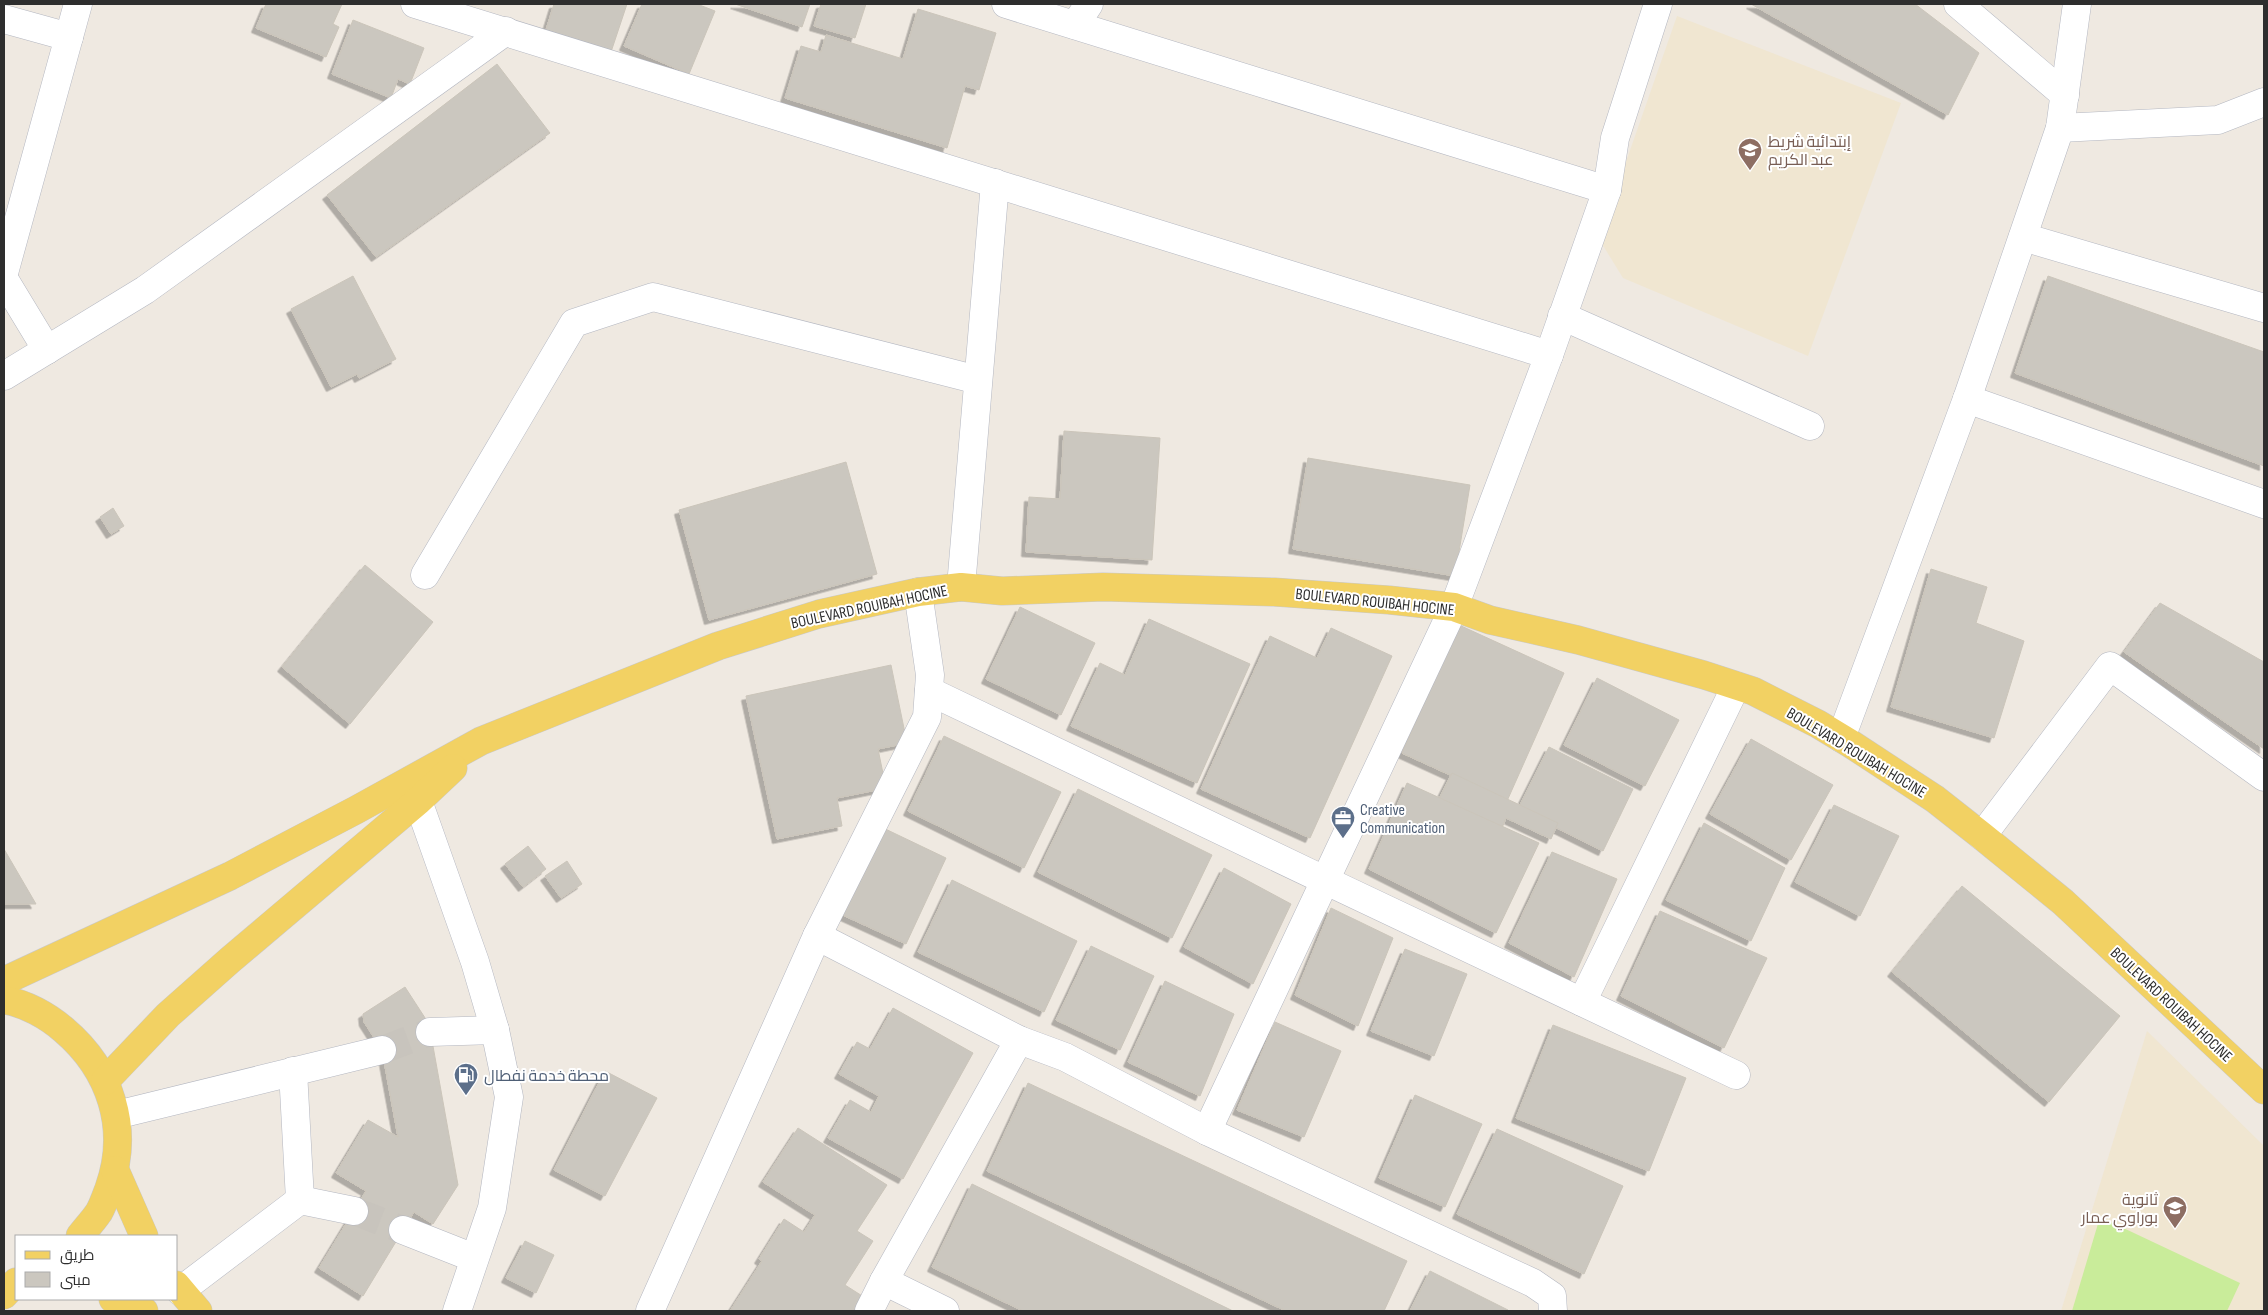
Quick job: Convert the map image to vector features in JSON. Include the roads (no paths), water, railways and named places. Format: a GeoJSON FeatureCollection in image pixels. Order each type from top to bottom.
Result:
{"type":"FeatureCollection","features":[{"type":"Feature","properties":{"kind":"main road","name":"BOULEVARD ROUIBAH HOCINE"},"geometry":{"type":"LineString","coordinates":[[481,741],[718,646],[819,614],[918,592],[961,587],[1002,591],[1104,587],[1274,592],[1389,600],[1454,607],[1490,620],[1578,640],[1704,675],[1753,692],[1841,738],[1935,800],[2063,902],[2264,1090]]}},
{"type":"Feature","properties":{"kind":"main road"},"geometry":{"type":"LineString","coordinates":[[105,1081],[168,1015],[418,801],[481,741]]}},
{"type":"Feature","properties":{"kind":"main road"},"geometry":{"type":"LineString","coordinates":[[4,981],[230,876],[356,810],[481,741]]}},
{"type":"Feature","properties":{"kind":"main road"},"geometry":{"type":"LineString","coordinates":[[4,1000],[50,1018],[83,1046],[105,1081],[116,1115],[118,1143],[115,1170],[100,1211],[81,1235]]}},
{"type":"Feature","properties":{"kind":"main road"},"geometry":{"type":"LineString","coordinates":[[115,1170],[144,1235]]}},
{"type":"Feature","properties":{"kind":"main road"},"geometry":{"type":"LineString","coordinates":[[4,1295],[15,1283]]}},
{"type":"Feature","properties":{"kind":"main road"},"geometry":{"type":"LineString","coordinates":[[178,1288],[198,1311]]}},
{"type":"Feature","properties":{"kind":"main road"},"geometry":{"type":"LineString","coordinates":[[116,1300],[144,1311]]}},
{"type":"Feature","properties":{"kind":"street"},"geometry":{"type":"LineString","coordinates":[[4,273],[78,4]]}},
{"type":"Feature","properties":{"kind":"street"},"geometry":{"type":"LineString","coordinates":[[415,4],[1549,355]]}},
{"type":"Feature","properties":{"kind":"street"},"geometry":{"type":"LineString","coordinates":[[1006,4],[1082,14],[1607,190]]}},
{"type":"Feature","properties":{"kind":"street"},"geometry":{"type":"LineString","coordinates":[[1207,1131],[1454,607],[1549,355],[1607,190],[1615,138],[1658,4]]}},
{"type":"Feature","properties":{"kind":"street"},"geometry":{"type":"LineString","coordinates":[[1958,4],[2065,95]]}},
{"type":"Feature","properties":{"kind":"street"},"geometry":{"type":"LineString","coordinates":[[1841,738],[1967,399],[2060,128],[2077,4]]}},
{"type":"Feature","properties":{"kind":"street"},"geometry":{"type":"LineString","coordinates":[[4,18],[69,38]]}},
{"type":"Feature","properties":{"kind":"street"},"geometry":{"type":"LineString","coordinates":[[4,376],[145,290],[506,31]]}},
{"type":"Feature","properties":{"kind":"street"},"geometry":{"type":"LineString","coordinates":[[2060,128],[2218,120],[2264,102]]}},
{"type":"Feature","properties":{"kind":"street"},"geometry":{"type":"LineString","coordinates":[[961,587],[995,183]]}},
{"type":"Feature","properties":{"kind":"street"},"geometry":{"type":"LineString","coordinates":[[2023,237],[2264,308]]}},
{"type":"Feature","properties":{"kind":"street"},"geometry":{"type":"LineString","coordinates":[[4,279],[47,350]]}},
{"type":"Feature","properties":{"kind":"street"},"geometry":{"type":"LineString","coordinates":[[425,575],[574,323],[653,297],[978,380]]}},
{"type":"Feature","properties":{"kind":"street"},"geometry":{"type":"LineString","coordinates":[[1562,316],[1810,426]]}},
{"type":"Feature","properties":{"kind":"street"},"geometry":{"type":"LineString","coordinates":[[1967,399],[2264,504]]}},
{"type":"Feature","properties":{"kind":"street"},"geometry":{"type":"LineString","coordinates":[[650,1311],[817,936],[928,717],[930,675],[918,592]]}},
{"type":"Feature","properties":{"kind":"street"},"geometry":{"type":"LineString","coordinates":[[1982,836],[2110,666],[2264,777]]}},
{"type":"Feature","properties":{"kind":"street"},"geometry":{"type":"LineString","coordinates":[[1582,1002],[1736,686]]}},
{"type":"Feature","properties":{"kind":"street"},"geometry":{"type":"LineString","coordinates":[[929,691],[1736,1075]]}},
{"type":"Feature","properties":{"kind":"street"},"geometry":{"type":"LineString","coordinates":[[418,801],[474,962],[495,1030],[509,1097],[492,1208],[457,1311]]}},
{"type":"Feature","properties":{"kind":"street"},"geometry":{"type":"LineString","coordinates":[[817,936],[1019,1040],[1065,1058],[1207,1131],[1533,1283],[1552,1296],[1553,1311]]}},
{"type":"Feature","properties":{"kind":"street"},"geometry":{"type":"LineString","coordinates":[[430,1032],[495,1030]]}},
{"type":"Feature","properties":{"kind":"street"},"geometry":{"type":"LineString","coordinates":[[869,1311],[1019,1040]]}},
{"type":"Feature","properties":{"kind":"street"},"geometry":{"type":"LineString","coordinates":[[116,1115],[382,1050]]}},
{"type":"Feature","properties":{"kind":"street"},"geometry":{"type":"LineString","coordinates":[[294,1071],[300,1200]]}},
{"type":"Feature","properties":{"kind":"street"},"geometry":{"type":"LineString","coordinates":[[178,1288],[300,1200],[354,1211]]}},
{"type":"Feature","properties":{"kind":"street"},"geometry":{"type":"LineString","coordinates":[[403,1230],[474,1258]]}},
{"type":"Feature","properties":{"kind":"street"},"geometry":{"type":"LineString","coordinates":[[884,1281],[945,1311]]}},
{"type":"Feature","properties":{"kind":"tunnel"},"geometry":{"type":"LineString","coordinates":[[382,1050],[430,1032]]}},
{"type":"Feature","properties":{"kind":"tunnel"},"geometry":{"type":"LineString","coordinates":[[354,1211],[403,1230]]}},
{"type":"Feature","properties":{"kind":"place","name":"إبتدائية شريط عبد الكريم"},"geometry":{"type":"Point","coordinates":[1750,171]}},
{"type":"Feature","properties":{"kind":"place","name":"Creative Communication"},"geometry":{"type":"Point","coordinates":[1343,839]}},
{"type":"Feature","properties":{"kind":"place","name":"محطة خدمة نفطال"},"geometry":{"type":"Point","coordinates":[466,1096]}},
{"type":"Feature","properties":{"kind":"place","name":"ثانوية بوراوي عمار"},"geometry":{"type":"Point","coordinates":[2175,1229]}}]}
